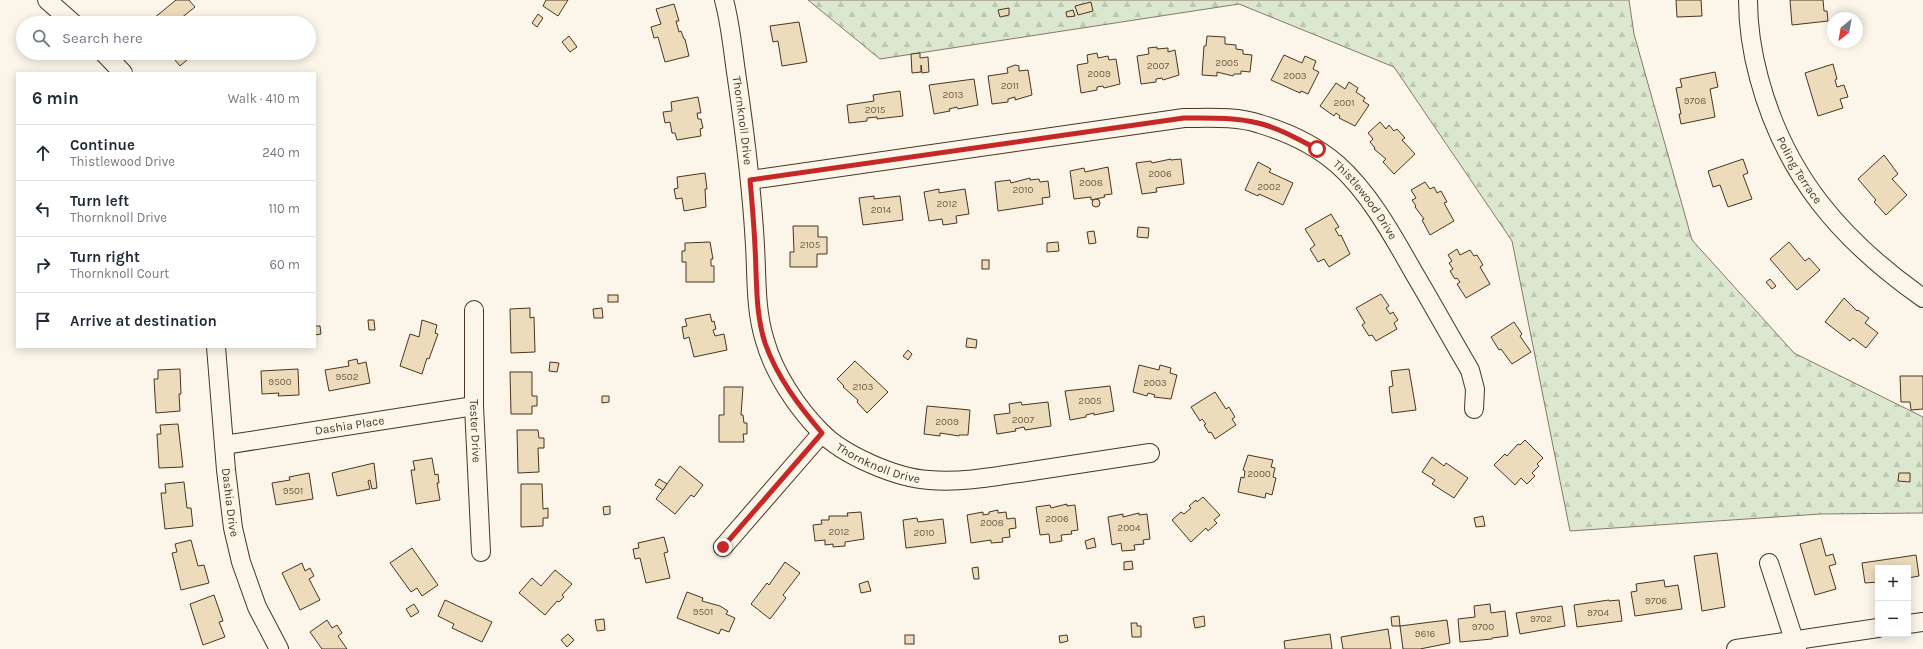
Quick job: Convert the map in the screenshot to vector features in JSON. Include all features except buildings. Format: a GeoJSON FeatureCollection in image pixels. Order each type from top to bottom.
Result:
{"type":"FeatureCollection","features":[{"type":"Feature","properties":{"kind":"street"},"geometry":{"type":"LineString","coordinates":[[47,0],[65,16]]}},
{"type":"Feature","properties":{"kind":"street","name":"Thornknoll Drive"},"geometry":{"type":"LineString","coordinates":[[724,0],[740,96],[750,180],[755,245],[757,304],[765,342],[771,358],[791,394],[822,433],[848,451],[887,470],[905,477],[929,480],[956,480],[997,476],[1150,453]]}},
{"type":"Feature","properties":{"kind":"street","name":"Poling Terrace"},"geometry":{"type":"LineString","coordinates":[[1748,0],[1751,44],[1766,103],[1782,144],[1792,162],[1817,200],[1854,242],[1897,280],[1923,298]]}},
{"type":"Feature","properties":{"kind":"street"},"geometry":{"type":"LineString","coordinates":[[111,60],[122,72]]}},
{"type":"Feature","properties":{"kind":"street","name":"Thistlewood Drive"},"geometry":{"type":"LineString","coordinates":[[750,180],[1184,118],[1230,118],[1259,123],[1289,134],[1317,149],[1338,165],[1376,211],[1397,243],[1470,370],[1475,389],[1474,409]]}},
{"type":"Feature","properties":{"kind":"street","name":"Tester Drive"},"geometry":{"type":"LineString","coordinates":[[474,310],[474,406],[481,552]]}},
{"type":"Feature","properties":{"kind":"street","name":"Dashia Drive"},"geometry":{"type":"LineString","coordinates":[[216,348],[230,507],[241,562],[257,607],[279,649]]}},
{"type":"Feature","properties":{"kind":"street","name":"Dashia Place"},"geometry":{"type":"LineString","coordinates":[[224,445],[474,406]]}},
{"type":"Feature","properties":{"kind":"street"},"geometry":{"type":"LineString","coordinates":[[723,547],[822,433]]}},
{"type":"Feature","properties":{"kind":"street"},"geometry":{"type":"LineString","coordinates":[[1769,563],[1795,644]]}},
{"type":"Feature","properties":{"kind":"street"},"geometry":{"type":"LineString","coordinates":[[1911,624],[1923,622]]}},
{"type":"Feature","properties":{"kind":"street"},"geometry":{"type":"LineString","coordinates":[[1736,649],[1795,644],[1875,629]]}},
{"type":"Feature","properties":{"kind":"green space"},"geometry":{"type":"Polygon","coordinates":[[[808,0],[1629,0],[1634,34],[1692,240],[1794,353],[1923,417],[1923,513],[1820,514],[1570,531],[1512,241],[1394,67],[1239,4],[880,59],[808,0]]]}},
{"type":"Feature","properties":{"kind":"route"},"geometry":{"type":"LineString","coordinates":[[723,547],[822,433],[810,420],[791,394],[771,358],[765,342],[757,304],[755,245],[750,180],[1184,118],[1230,118],[1259,123],[1289,134],[1317,149]]}}]}
